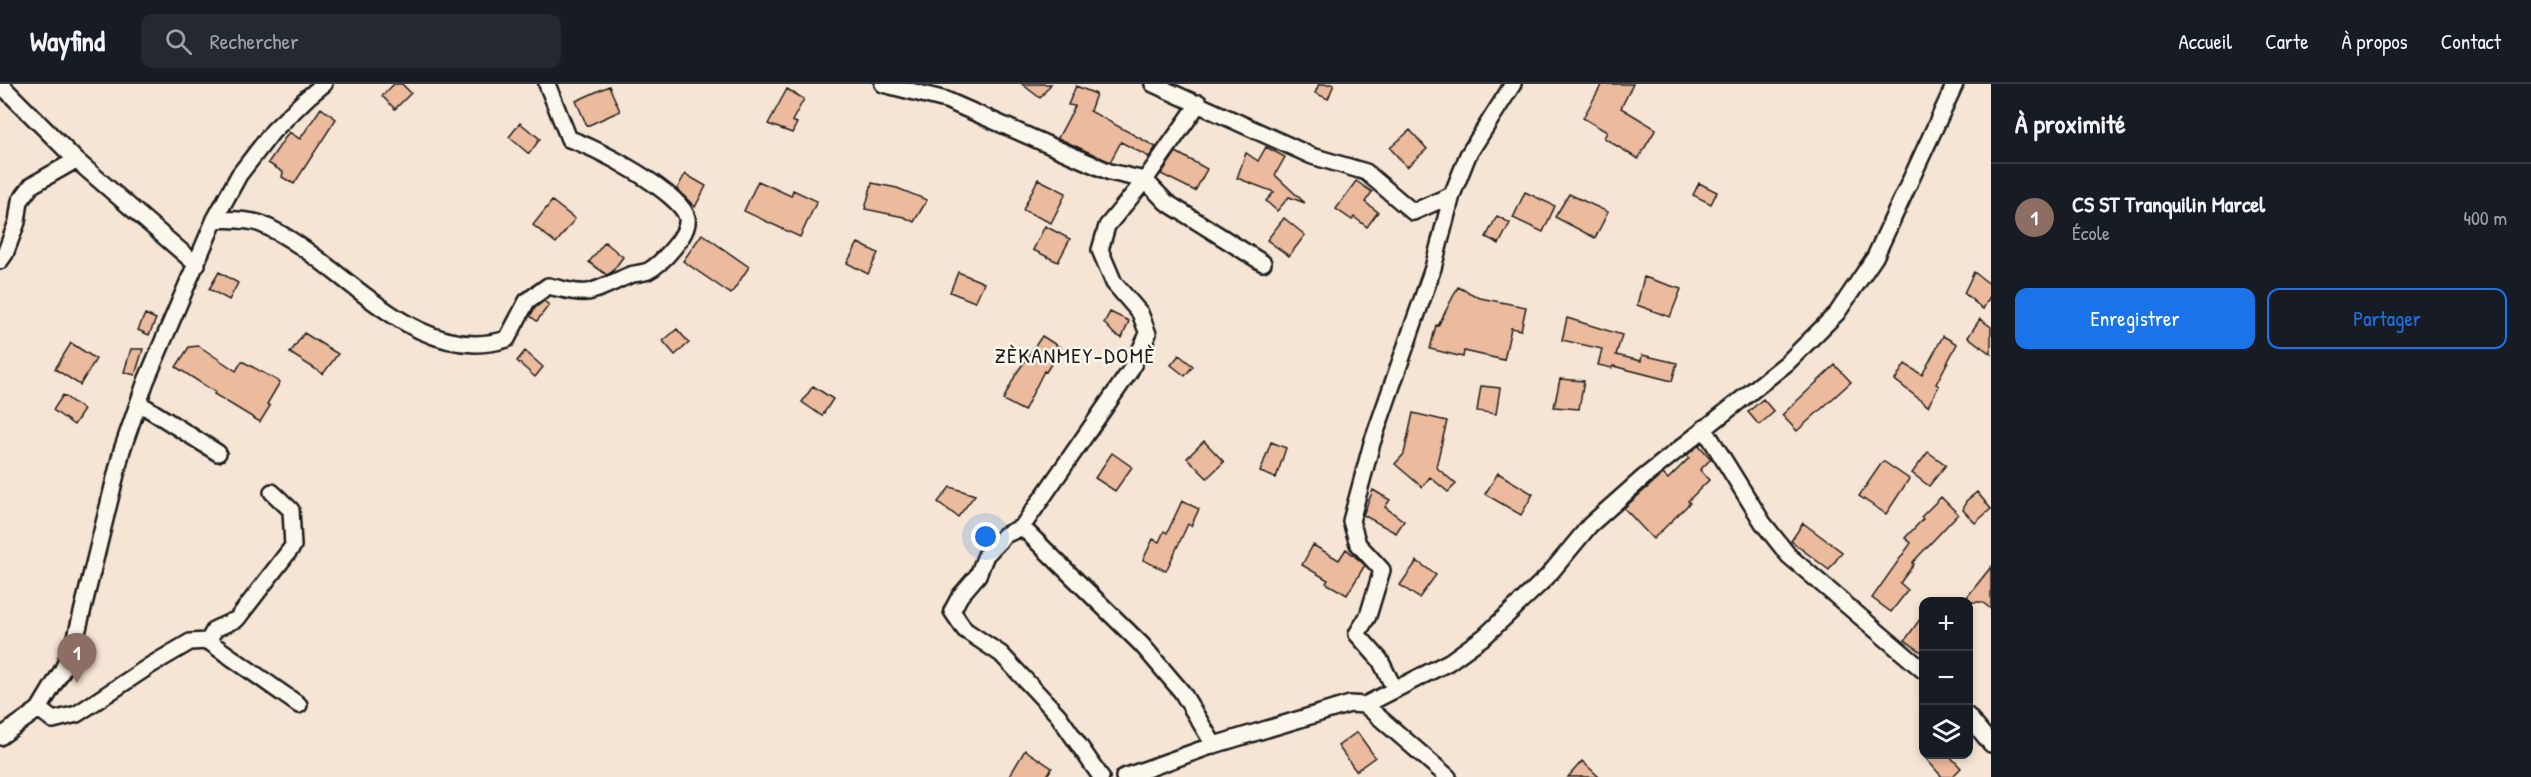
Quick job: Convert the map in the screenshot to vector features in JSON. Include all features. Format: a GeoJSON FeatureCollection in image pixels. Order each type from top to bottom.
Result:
{"type":"FeatureCollection","features":[{"type":"Feature","properties":{"kind":"street"},"geometry":{"type":"LineString","coordinates":[[0,84],[76,160],[197,265]]}},
{"type":"Feature","properties":{"kind":"street"},"geometry":{"type":"LineString","coordinates":[[0,737],[39,709],[63,669],[76,637],[122,450],[215,219],[239,175],[273,131],[324,84]]}},
{"type":"Feature","properties":{"kind":"street"},"geometry":{"type":"LineString","coordinates":[[215,219],[260,223],[306,250],[369,300],[429,334],[461,344],[489,345],[507,339],[527,301],[548,286],[587,293],[633,274],[647,271],[659,263],[684,235],[688,221],[684,208],[661,190],[585,144],[568,139],[547,84]]}},
{"type":"Feature","properties":{"kind":"street"},"geometry":{"type":"LineString","coordinates":[[884,84],[946,100],[1101,168],[1145,180],[1166,202],[1263,263]]}},
{"type":"Feature","properties":{"kind":"street"},"geometry":{"type":"LineString","coordinates":[[1153,84],[1312,156],[1366,172],[1413,212],[1452,195]]}},
{"type":"Feature","properties":{"kind":"street"},"geometry":{"type":"LineString","coordinates":[[1395,690],[1380,660],[1357,634],[1368,616],[1382,570],[1358,544],[1351,521],[1372,443],[1433,267],[1452,195],[1468,155],[1513,84]]}},
{"type":"Feature","properties":{"kind":"street"},"geometry":{"type":"LineString","coordinates":[[1124,777],[1214,746],[1350,704],[1365,705],[1449,662],[1485,636],[1547,577],[1590,525],[1704,428],[1787,363],[1837,313],[1875,257],[1955,84]]}},
{"type":"Feature","properties":{"kind":"street"},"geometry":{"type":"LineString","coordinates":[[1101,777],[1058,715],[1001,654],[965,630],[952,611],[960,596],[978,575],[986,555],[1005,535],[1022,527],[1130,371],[1148,334],[1140,313],[1114,283],[1100,250],[1107,226],[1145,180],[1199,103]]}},
{"type":"Feature","properties":{"kind":"street"},"geometry":{"type":"LineString","coordinates":[[0,261],[18,222],[20,201],[32,185],[76,160]]}},
{"type":"Feature","properties":{"kind":"street"},"geometry":{"type":"LineString","coordinates":[[139,403],[218,453]]}},
{"type":"Feature","properties":{"kind":"street"},"geometry":{"type":"LineString","coordinates":[[1704,428],[1763,523],[1790,556],[1919,668]]}},
{"type":"Feature","properties":{"kind":"street"},"geometry":{"type":"LineString","coordinates":[[208,640],[215,629],[237,619],[293,546],[291,510],[272,492]]}},
{"type":"Feature","properties":{"kind":"street"},"geometry":{"type":"LineString","coordinates":[[1022,527],[1142,645],[1182,692],[1214,746]]}},
{"type":"Feature","properties":{"kind":"street"},"geometry":{"type":"LineString","coordinates":[[39,709],[53,720],[77,714],[170,653],[190,642],[208,640],[299,705]]}},
{"type":"Feature","properties":{"kind":"street"},"geometry":{"type":"LineString","coordinates":[[1365,705],[1448,777]]}},
{"type":"Feature","properties":{"kind":"street"},"geometry":{"type":"LineString","coordinates":[[1973,722],[1991,744]]}},
{"type":"Feature","properties":{"kind":"building"},"geometry":{"type":"Polygon","coordinates":[[[394,84],[402,84],[411,93],[395,109],[382,96],[394,84]]]}},
{"type":"Feature","properties":{"kind":"building"},"geometry":{"type":"Polygon","coordinates":[[[1022,84],[1051,84],[1040,98],[1022,84]]]}},
{"type":"Feature","properties":{"kind":"building"},"geometry":{"type":"Polygon","coordinates":[[[1319,84],[1334,84],[1328,99],[1315,93],[1319,84]]]}},
{"type":"Feature","properties":{"kind":"building"},"geometry":{"type":"Polygon","coordinates":[[[1602,84],[1633,84],[1621,108],[1656,129],[1638,159],[1604,138],[1607,132],[1583,118],[1602,84]]]}},
{"type":"Feature","properties":{"kind":"building"},"geometry":{"type":"Polygon","coordinates":[[[609,86],[620,111],[587,126],[576,101],[609,86]]]}},
{"type":"Feature","properties":{"kind":"building"},"geometry":{"type":"Polygon","coordinates":[[[1076,86],[1096,94],[1090,111],[1156,147],[1149,157],[1121,142],[1110,162],[1058,138],[1075,106],[1068,105],[1076,86]]]}},
{"type":"Feature","properties":{"kind":"building"},"geometry":{"type":"Polygon","coordinates":[[[787,89],[804,99],[792,121],[797,123],[792,133],[768,124],[787,89]]]}},
{"type":"Feature","properties":{"kind":"building"},"geometry":{"type":"Polygon","coordinates":[[[321,108],[336,119],[294,184],[282,177],[283,172],[268,163],[289,132],[300,139],[321,108]]]}},
{"type":"Feature","properties":{"kind":"building"},"geometry":{"type":"Polygon","coordinates":[[[520,123],[540,139],[529,154],[509,137],[520,123]]]}},
{"type":"Feature","properties":{"kind":"building"},"geometry":{"type":"Polygon","coordinates":[[[1410,130],[1427,149],[1407,167],[1390,148],[1410,130]]]}},
{"type":"Feature","properties":{"kind":"building"},"geometry":{"type":"Polygon","coordinates":[[[1266,147],[1285,157],[1275,175],[1305,203],[1289,197],[1277,211],[1266,201],[1274,192],[1237,178],[1246,153],[1258,161],[1266,147]]]}},
{"type":"Feature","properties":{"kind":"building"},"geometry":{"type":"Polygon","coordinates":[[[1176,152],[1207,169],[1195,191],[1161,174],[1176,152]]]}},
{"type":"Feature","properties":{"kind":"building"},"geometry":{"type":"Polygon","coordinates":[[[685,174],[706,186],[695,207],[677,189],[685,174]]]}},
{"type":"Feature","properties":{"kind":"building"},"geometry":{"type":"Polygon","coordinates":[[[1038,179],[1066,193],[1051,223],[1023,210],[1038,179]]]}},
{"type":"Feature","properties":{"kind":"building"},"geometry":{"type":"Polygon","coordinates":[[[758,181],[791,196],[793,190],[817,201],[800,237],[744,211],[758,181]]]}},
{"type":"Feature","properties":{"kind":"building"},"geometry":{"type":"Polygon","coordinates":[[[1356,181],[1372,192],[1365,202],[1378,212],[1367,227],[1354,217],[1352,220],[1336,209],[1356,181]]]}},
{"type":"Feature","properties":{"kind":"building"},"geometry":{"type":"Polygon","coordinates":[[[872,183],[897,188],[927,200],[914,222],[904,217],[865,209],[872,183]]]}},
{"type":"Feature","properties":{"kind":"building"},"geometry":{"type":"Polygon","coordinates":[[[1699,183],[1717,192],[1711,204],[1693,195],[1699,183]]]}},
{"type":"Feature","properties":{"kind":"building"},"geometry":{"type":"Polygon","coordinates":[[[1525,192],[1555,206],[1543,232],[1513,218],[1525,192]]]}},
{"type":"Feature","properties":{"kind":"building"},"geometry":{"type":"Polygon","coordinates":[[[1569,194],[1608,212],[1595,238],[1555,217],[1569,194]]]}},
{"type":"Feature","properties":{"kind":"building"},"geometry":{"type":"Polygon","coordinates":[[[552,201],[575,219],[556,243],[533,225],[552,201]]]}},
{"type":"Feature","properties":{"kind":"building"},"geometry":{"type":"Polygon","coordinates":[[[1497,216],[1510,223],[1499,244],[1486,237],[1497,216]]]}},
{"type":"Feature","properties":{"kind":"building"},"geometry":{"type":"Polygon","coordinates":[[[1284,218],[1305,235],[1289,256],[1267,240],[1284,218]]]}},
{"type":"Feature","properties":{"kind":"building"},"geometry":{"type":"Polygon","coordinates":[[[1045,226],[1070,239],[1058,262],[1033,250],[1045,226]]]}},
{"type":"Feature","properties":{"kind":"building"},"geometry":{"type":"Polygon","coordinates":[[[702,234],[749,267],[731,294],[683,261],[702,234]]]}},
{"type":"Feature","properties":{"kind":"building"},"geometry":{"type":"Polygon","coordinates":[[[605,242],[623,257],[607,275],[589,262],[605,242]]]}},
{"type":"Feature","properties":{"kind":"building"},"geometry":{"type":"Polygon","coordinates":[[[858,243],[878,253],[868,274],[847,263],[858,243]]]}},
{"type":"Feature","properties":{"kind":"building"},"geometry":{"type":"Polygon","coordinates":[[[219,272],[238,283],[229,300],[209,289],[219,272]]]}},
{"type":"Feature","properties":{"kind":"building"},"geometry":{"type":"Polygon","coordinates":[[[958,272],[984,283],[975,302],[950,292],[958,272]]]}},
{"type":"Feature","properties":{"kind":"building"},"geometry":{"type":"Polygon","coordinates":[[[1974,272],[1991,285],[1991,294],[1983,309],[1964,293],[1974,272]]]}},
{"type":"Feature","properties":{"kind":"building"},"geometry":{"type":"Polygon","coordinates":[[[1644,277],[1681,289],[1670,317],[1637,305],[1644,277]]]}},
{"type":"Feature","properties":{"kind":"building"},"geometry":{"type":"Polygon","coordinates":[[[1458,287],[1480,298],[1526,307],[1521,330],[1511,328],[1504,360],[1464,351],[1463,357],[1430,349],[1436,325],[1438,326],[1458,287]]]}},
{"type":"Feature","properties":{"kind":"building"},"geometry":{"type":"Polygon","coordinates":[[[544,301],[549,305],[537,321],[530,316],[535,308],[544,301]]]}},
{"type":"Feature","properties":{"kind":"building"},"geometry":{"type":"Polygon","coordinates":[[[1110,312],[1129,321],[1122,338],[1114,334],[1104,323],[1110,312]]]}},
{"type":"Feature","properties":{"kind":"building"},"geometry":{"type":"Polygon","coordinates":[[[145,314],[156,319],[149,335],[138,330],[145,314]]]}},
{"type":"Feature","properties":{"kind":"building"},"geometry":{"type":"Polygon","coordinates":[[[1567,318],[1622,335],[1616,355],[1641,361],[1642,355],[1677,363],[1672,381],[1613,366],[1612,368],[1598,365],[1602,349],[1562,340],[1567,318]]]}},
{"type":"Feature","properties":{"kind":"building"},"geometry":{"type":"Polygon","coordinates":[[[1980,319],[1991,327],[1991,354],[1968,337],[1980,319]]]}},
{"type":"Feature","properties":{"kind":"building"},"geometry":{"type":"Polygon","coordinates":[[[677,329],[689,343],[675,355],[663,341],[677,329]]]}},
{"type":"Feature","properties":{"kind":"building"},"geometry":{"type":"Polygon","coordinates":[[[304,333],[338,354],[323,374],[290,353],[304,333]]]}},
{"type":"Feature","properties":{"kind":"building"},"geometry":{"type":"Polygon","coordinates":[[[1042,336],[1061,348],[1046,372],[1044,371],[1024,411],[1003,400],[1016,374],[1042,336]]]}},
{"type":"Feature","properties":{"kind":"building"},"geometry":{"type":"Polygon","coordinates":[[[1943,336],[1957,344],[1936,384],[1939,386],[1928,406],[1895,380],[1905,364],[1922,375],[1943,336]]]}},
{"type":"Feature","properties":{"kind":"building"},"geometry":{"type":"Polygon","coordinates":[[[71,343],[96,359],[80,385],[55,369],[71,343]]]}},
{"type":"Feature","properties":{"kind":"building"},"geometry":{"type":"Polygon","coordinates":[[[199,346],[236,371],[242,361],[280,382],[260,422],[176,367],[189,347],[199,346]]]}},
{"type":"Feature","properties":{"kind":"building"},"geometry":{"type":"Polygon","coordinates":[[[131,349],[143,349],[135,375],[124,372],[131,349]]]}},
{"type":"Feature","properties":{"kind":"building"},"geometry":{"type":"Polygon","coordinates":[[[525,351],[543,367],[535,377],[517,361],[525,351]]]}},
{"type":"Feature","properties":{"kind":"building"},"geometry":{"type":"Polygon","coordinates":[[[1179,355],[1193,366],[1185,376],[1171,365],[1179,355]]]}},
{"type":"Feature","properties":{"kind":"building"},"geometry":{"type":"Polygon","coordinates":[[[1835,365],[1851,382],[1797,431],[1782,415],[1835,365]]]}},
{"type":"Feature","properties":{"kind":"building"},"geometry":{"type":"Polygon","coordinates":[[[1560,379],[1584,381],[1579,409],[1554,407],[1560,379]]]}},
{"type":"Feature","properties":{"kind":"building"},"geometry":{"type":"Polygon","coordinates":[[[813,386],[833,399],[822,416],[802,402],[813,386]]]}},
{"type":"Feature","properties":{"kind":"building"},"geometry":{"type":"Polygon","coordinates":[[[1481,386],[1500,388],[1496,414],[1477,411],[1481,386]]]}},
{"type":"Feature","properties":{"kind":"building"},"geometry":{"type":"Polygon","coordinates":[[[63,395],[84,410],[74,425],[53,410],[63,395]]]}},
{"type":"Feature","properties":{"kind":"building"},"geometry":{"type":"Polygon","coordinates":[[[1763,399],[1774,412],[1759,425],[1748,412],[1763,399]]]}},
{"type":"Feature","properties":{"kind":"building"},"geometry":{"type":"Polygon","coordinates":[[[1413,413],[1447,421],[1436,467],[1456,484],[1448,492],[1430,477],[1422,487],[1395,464],[1404,454],[1413,413]]]}},
{"type":"Feature","properties":{"kind":"building"},"geometry":{"type":"Polygon","coordinates":[[[1204,441],[1224,462],[1207,478],[1187,458],[1204,441]]]}},
{"type":"Feature","properties":{"kind":"building"},"geometry":{"type":"Polygon","coordinates":[[[1271,442],[1286,448],[1276,478],[1260,472],[1271,442]]]}},
{"type":"Feature","properties":{"kind":"building"},"geometry":{"type":"Polygon","coordinates":[[[1699,445],[1711,459],[1700,470],[1709,480],[1688,501],[1690,503],[1653,539],[1624,508],[1663,474],[1668,479],[1689,458],[1686,456],[1699,445]]]}},
{"type":"Feature","properties":{"kind":"building"},"geometry":{"type":"Polygon","coordinates":[[[1928,452],[1946,465],[1929,486],[1912,473],[1928,452]]]}},
{"type":"Feature","properties":{"kind":"building"},"geometry":{"type":"Polygon","coordinates":[[[1112,453],[1132,467],[1115,491],[1095,478],[1112,453]]]}},
{"type":"Feature","properties":{"kind":"building"},"geometry":{"type":"Polygon","coordinates":[[[1883,461],[1909,479],[1886,514],[1859,496],[1883,461]]]}},
{"type":"Feature","properties":{"kind":"building"},"geometry":{"type":"Polygon","coordinates":[[[1498,473],[1533,494],[1521,515],[1485,494],[1498,473]]]}},
{"type":"Feature","properties":{"kind":"building"},"geometry":{"type":"Polygon","coordinates":[[[950,487],[975,495],[958,517],[938,502],[950,487]]]}},
{"type":"Feature","properties":{"kind":"building"},"geometry":{"type":"Polygon","coordinates":[[[1373,490],[1390,500],[1385,507],[1404,521],[1396,533],[1363,515],[1373,490]]]}},
{"type":"Feature","properties":{"kind":"building"},"geometry":{"type":"Polygon","coordinates":[[[1977,492],[1991,509],[1975,523],[1963,510],[1966,501],[1977,492]]]}},
{"type":"Feature","properties":{"kind":"building"},"geometry":{"type":"Polygon","coordinates":[[[1941,497],[1958,514],[1912,563],[1914,564],[1900,583],[1908,590],[1891,612],[1872,598],[1911,543],[1905,538],[1923,519],[1921,517],[1941,497]]]}},
{"type":"Feature","properties":{"kind":"building"},"geometry":{"type":"Polygon","coordinates":[[[1182,501],[1199,509],[1191,526],[1188,524],[1166,571],[1143,560],[1153,539],[1159,542],[1164,531],[1167,533],[1182,501]]]}},
{"type":"Feature","properties":{"kind":"building"},"geometry":{"type":"Polygon","coordinates":[[[1803,523],[1842,552],[1829,570],[1791,541],[1803,523]]]}},
{"type":"Feature","properties":{"kind":"building"},"geometry":{"type":"Polygon","coordinates":[[[1313,545],[1339,560],[1346,549],[1365,565],[1347,595],[1326,583],[1328,580],[1302,565],[1313,545]]]}},
{"type":"Feature","properties":{"kind":"building"},"geometry":{"type":"Polygon","coordinates":[[[1417,561],[1436,575],[1419,598],[1400,585],[1417,561]]]}},
{"type":"Feature","properties":{"kind":"building"},"geometry":{"type":"Polygon","coordinates":[[[1991,567],[1991,609],[1982,602],[1973,602],[1973,597],[1967,597],[1991,567]]]}},
{"type":"Feature","properties":{"kind":"building"},"geometry":{"type":"Polygon","coordinates":[[[1919,621],[1919,650],[1905,640],[1919,621]]]}},
{"type":"Feature","properties":{"kind":"building"},"geometry":{"type":"Polygon","coordinates":[[[1357,732],[1375,757],[1356,771],[1338,746],[1357,732]]]}},
{"type":"Feature","properties":{"kind":"building"},"geometry":{"type":"Polygon","coordinates":[[[1025,750],[1052,768],[1046,777],[1009,777],[1025,750]]]}},
{"type":"Feature","properties":{"kind":"building"},"geometry":{"type":"Polygon","coordinates":[[[1926,759],[1953,759],[1961,768],[1952,777],[1942,777],[1926,759]]]}},
{"type":"Feature","properties":{"kind":"building"},"geometry":{"type":"Polygon","coordinates":[[[1582,761],[1599,777],[1568,777],[1582,761]]]}},
{"type":"Feature","properties":{"kind":"place","name":"CS ST Tranquilin Marcel"},"geometry":{"type":"Point","coordinates":[77,683]}},
{"type":"Feature","properties":{"kind":"district","name":"ZÈKANMEY-DOMÈ"},"geometry":{"type":"Point","coordinates":[1075,355]}}]}
